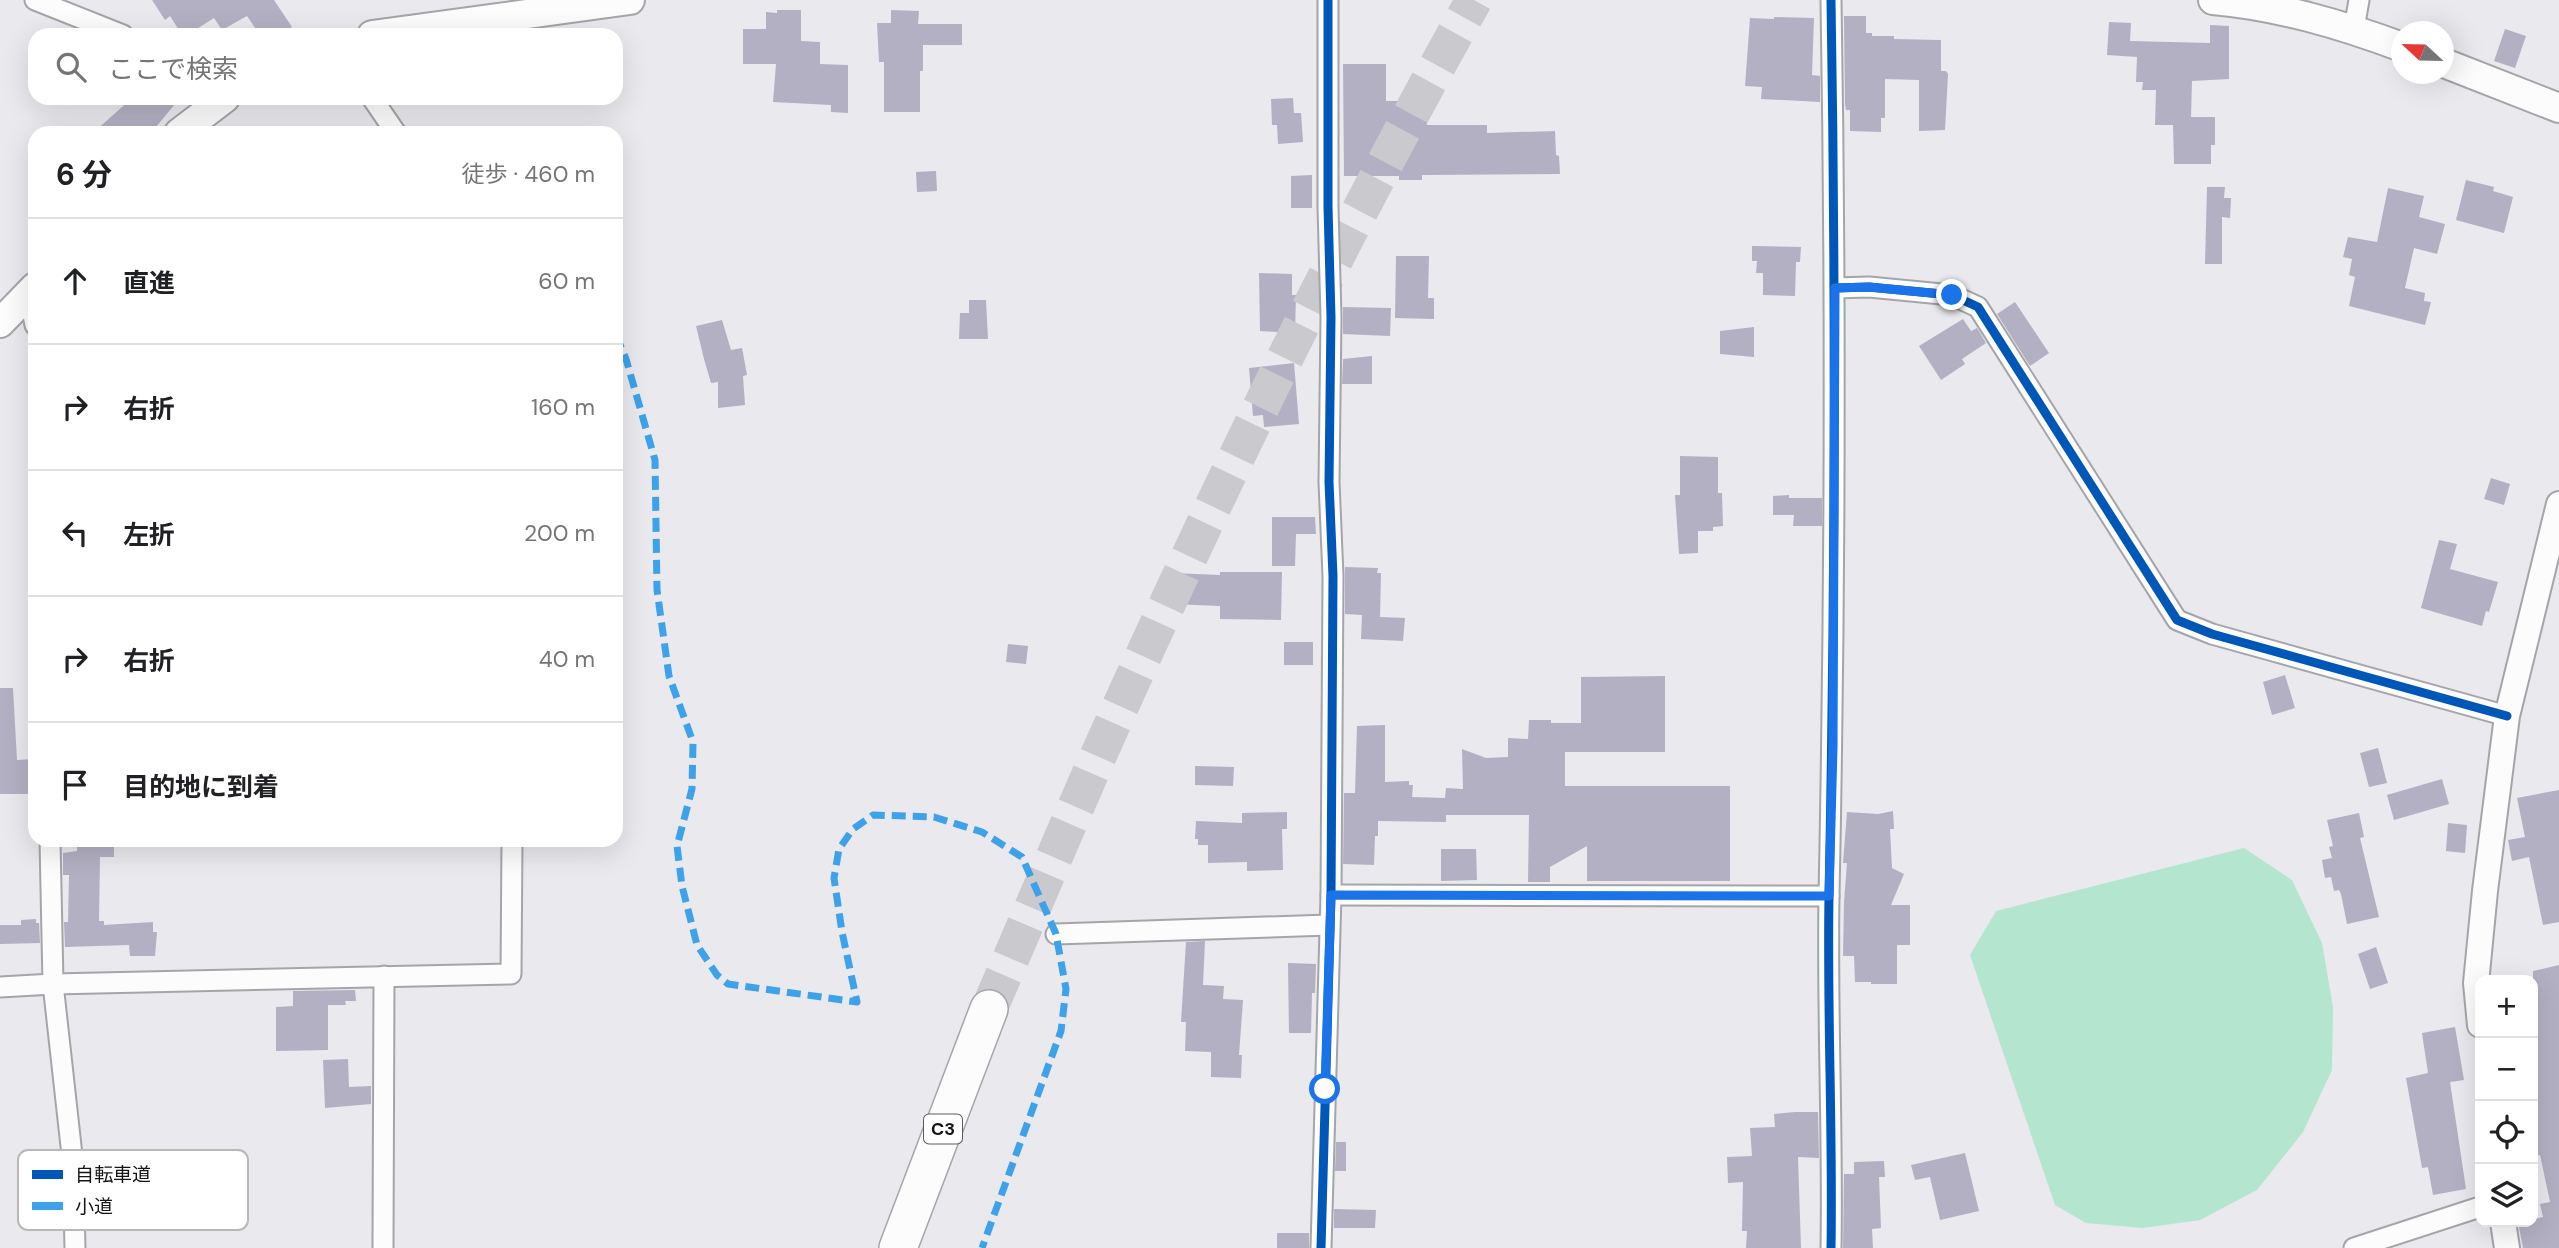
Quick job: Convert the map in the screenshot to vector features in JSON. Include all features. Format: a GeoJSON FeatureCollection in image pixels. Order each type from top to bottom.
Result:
{"type":"FeatureCollection","features":[{"type":"Feature","properties":{"kind":"highway","name":"C3"},"geometry":{"type":"LineString","coordinates":[[898,1248],[989,1010]]}},
{"type":"Feature","properties":{"kind":"main road"},"geometry":{"type":"LineString","coordinates":[[416,28],[573,3],[629,0]]}},
{"type":"Feature","properties":{"kind":"main road"},"geometry":{"type":"LineString","coordinates":[[2213,0],[2259,4],[2354,29],[2391,43]]}},
{"type":"Feature","properties":{"kind":"main road"},"geometry":{"type":"LineString","coordinates":[[2454,67],[2559,108]]}},
{"type":"Feature","properties":{"kind":"main road"},"geometry":{"type":"LineString","coordinates":[[188,126],[216,105]]}},
{"type":"Feature","properties":{"kind":"main road"},"geometry":{"type":"LineString","coordinates":[[0,323],[28,295]]}},
{"type":"Feature","properties":{"kind":"street"},"geometry":{"type":"LineString","coordinates":[[35,0],[105,28]]}},
{"type":"Feature","properties":{"kind":"street"},"geometry":{"type":"LineString","coordinates":[[1321,1248],[1331,895],[1333,576],[1329,482],[1331,317],[1328,0]]}},
{"type":"Feature","properties":{"kind":"street"},"geometry":{"type":"LineString","coordinates":[[1831,0],[1835,288],[1833,748],[1829,896],[1833,1125],[1831,1248]]}},
{"type":"Feature","properties":{"kind":"street"},"geometry":{"type":"LineString","coordinates":[[2354,29],[2359,0]]}},
{"type":"Feature","properties":{"kind":"street"},"geometry":{"type":"LineString","coordinates":[[377,105],[391,126]]}},
{"type":"Feature","properties":{"kind":"street"},"geometry":{"type":"LineString","coordinates":[[1835,288],[1869,287],[1952,295],[1978,307],[2177,620],[2212,634],[2507,716]]}},
{"type":"Feature","properties":{"kind":"street"},"geometry":{"type":"LineString","coordinates":[[2477,975],[2507,716],[2559,504]]}},
{"type":"Feature","properties":{"kind":"street"},"geometry":{"type":"LineString","coordinates":[[50,847],[53,984],[71,1150]]}},
{"type":"Feature","properties":{"kind":"street"},"geometry":{"type":"LineString","coordinates":[[0,987],[511,974],[512,847]]}},
{"type":"Feature","properties":{"kind":"street"},"geometry":{"type":"LineString","coordinates":[[1331,895],[1829,896]]}},
{"type":"Feature","properties":{"kind":"street"},"geometry":{"type":"LineString","coordinates":[[1056,934],[1329,925]]}},
{"type":"Feature","properties":{"kind":"street"},"geometry":{"type":"LineString","coordinates":[[383,1248],[384,976]]}},
{"type":"Feature","properties":{"kind":"street"},"geometry":{"type":"LineString","coordinates":[[2354,1248],[2475,1210]]}},
{"type":"Feature","properties":{"kind":"street"},"geometry":{"type":"LineString","coordinates":[[2503,1227],[2507,1248]]}},
{"type":"Feature","properties":{"kind":"street"},"geometry":{"type":"LineString","coordinates":[[75,1230],[75,1248]]}},
{"type":"Feature","properties":{"kind":"green space"},"geometry":{"type":"Polygon","coordinates":[[[2244,848],[2292,880],[2322,943],[2333,1007],[2332,1070],[2303,1132],[2257,1190],[2200,1220],[2143,1228],[2086,1223],[2055,1205],[1970,955],[1996,911],[2244,848]]]}},
{"type":"Feature","properties":{"kind":"building"},"geometry":{"type":"Polygon","coordinates":[[[152,0],[274,0],[292,27],[255,28],[247,16],[226,28],[221,28],[214,18],[198,28],[178,28],[170,16],[165,20],[152,0]]]}},
{"type":"Feature","properties":{"kind":"building"},"geometry":{"type":"Polygon","coordinates":[[[777,10],[801,10],[801,41],[820,42],[820,64],[848,65],[848,113],[831,112],[831,105],[773,102],[776,64],[743,64],[743,29],[766,29],[766,12],[777,13],[777,10]]]}},
{"type":"Feature","properties":{"kind":"building"},"geometry":{"type":"Polygon","coordinates":[[[891,10],[919,11],[918,24],[962,24],[962,45],[923,45],[920,112],[884,112],[884,62],[879,62],[877,23],[891,23],[891,10]]]}},
{"type":"Feature","properties":{"kind":"building"},"geometry":{"type":"Polygon","coordinates":[[[1844,16],[1866,16],[1866,33],[1872,33],[1872,36],[1941,40],[1941,71],[1948,74],[1945,130],[1919,131],[1919,80],[1885,79],[1885,118],[1881,118],[1881,132],[1850,131],[1850,110],[1846,110],[1845,104],[1844,16]]]}},
{"type":"Feature","properties":{"kind":"building"},"geometry":{"type":"Polygon","coordinates":[[[1750,18],[1814,18],[1812,75],[1820,76],[1820,102],[1761,99],[1762,87],[1745,86],[1750,18]]]}},
{"type":"Feature","properties":{"kind":"building"},"geometry":{"type":"Polygon","coordinates":[[[2109,22],[2131,23],[2130,41],[2210,43],[2210,25],[2229,26],[2229,79],[2192,81],[2191,117],[2215,117],[2215,145],[2211,145],[2211,164],[2174,164],[2173,125],[2155,125],[2156,90],[2142,90],[2143,82],[2136,82],[2137,57],[2107,55],[2109,22]]]}},
{"type":"Feature","properties":{"kind":"building"},"geometry":{"type":"Polygon","coordinates":[[[2505,29],[2526,36],[2515,68],[2494,61],[2505,29]]]}},
{"type":"Feature","properties":{"kind":"building"},"geometry":{"type":"Polygon","coordinates":[[[1343,64],[1386,64],[1386,101],[1426,101],[1427,125],[1487,125],[1487,133],[1555,131],[1560,174],[1422,175],[1422,180],[1399,180],[1399,176],[1344,176],[1343,64]]]}},
{"type":"Feature","properties":{"kind":"building"},"geometry":{"type":"Polygon","coordinates":[[[1293,98],[1294,113],[1301,113],[1303,142],[1278,144],[1277,125],[1272,125],[1271,99],[1293,98]]]}},
{"type":"Feature","properties":{"kind":"building"},"geometry":{"type":"Polygon","coordinates":[[[124,105],[174,105],[157,126],[101,126],[124,105]]]}},
{"type":"Feature","properties":{"kind":"building"},"geometry":{"type":"Polygon","coordinates":[[[936,171],[937,191],[917,192],[916,172],[936,171]]]}},
{"type":"Feature","properties":{"kind":"building"},"geometry":{"type":"Polygon","coordinates":[[[1312,175],[1312,208],[1291,208],[1291,176],[1312,175]]]}},
{"type":"Feature","properties":{"kind":"building"},"geometry":{"type":"Polygon","coordinates":[[[2466,180],[2494,187],[2493,191],[2513,197],[2504,233],[2456,220],[2466,180]]]}},
{"type":"Feature","properties":{"kind":"building"},"geometry":{"type":"Polygon","coordinates":[[[2207,187],[2225,187],[2224,198],[2231,198],[2230,218],[2222,217],[2222,264],[2205,264],[2207,187]]]}},
{"type":"Feature","properties":{"kind":"building"},"geometry":{"type":"Polygon","coordinates":[[[2388,188],[2424,196],[2419,217],[2445,224],[2437,254],[2414,248],[2405,288],[2425,293],[2424,301],[2431,302],[2425,325],[2349,306],[2355,277],[2349,275],[2352,259],[2343,257],[2348,237],[2377,242],[2388,188]]]}},
{"type":"Feature","properties":{"kind":"building"},"geometry":{"type":"Polygon","coordinates":[[[1752,246],[1801,247],[1800,262],[1796,262],[1795,296],[1763,295],[1763,273],[1756,273],[1757,261],[1752,261],[1752,246]]]}},
{"type":"Feature","properties":{"kind":"building"},"geometry":{"type":"Polygon","coordinates":[[[1396,256],[1429,256],[1428,298],[1434,298],[1434,319],[1395,318],[1396,256]]]}},
{"type":"Feature","properties":{"kind":"building"},"geometry":{"type":"Polygon","coordinates":[[[1259,273],[1292,274],[1292,295],[1296,295],[1295,333],[1260,331],[1259,273]]]}},
{"type":"Feature","properties":{"kind":"building"},"geometry":{"type":"Polygon","coordinates":[[[969,300],[986,300],[988,339],[959,339],[960,313],[969,313],[969,300]]]}},
{"type":"Feature","properties":{"kind":"building"},"geometry":{"type":"Polygon","coordinates":[[[2015,302],[2049,353],[2030,366],[1997,314],[2015,302]]]}},
{"type":"Feature","properties":{"kind":"building"},"geometry":{"type":"Polygon","coordinates":[[[1343,307],[1391,308],[1390,336],[1343,334],[1343,307]]]}},
{"type":"Feature","properties":{"kind":"building"},"geometry":{"type":"Polygon","coordinates":[[[1963,319],[1971,331],[1977,328],[1986,343],[1962,359],[1965,364],[1941,380],[1919,346],[1963,319]]]}},
{"type":"Feature","properties":{"kind":"building"},"geometry":{"type":"Polygon","coordinates":[[[722,320],[731,350],[742,348],[747,375],[743,376],[745,405],[718,408],[718,382],[711,383],[696,326],[722,320]]]}},
{"type":"Feature","properties":{"kind":"building"},"geometry":{"type":"Polygon","coordinates":[[[1754,327],[1754,357],[1720,354],[1720,331],[1754,327]]]}},
{"type":"Feature","properties":{"kind":"building"},"geometry":{"type":"Polygon","coordinates":[[[1372,356],[1372,384],[1342,384],[1343,359],[1372,356]]]}},
{"type":"Feature","properties":{"kind":"building"},"geometry":{"type":"Polygon","coordinates":[[[1294,363],[1299,424],[1264,427],[1263,415],[1253,416],[1249,368],[1294,363]]]}},
{"type":"Feature","properties":{"kind":"building"},"geometry":{"type":"Polygon","coordinates":[[[1680,456],[1718,457],[1718,493],[1722,493],[1723,526],[1713,527],[1713,531],[1698,531],[1698,553],[1679,554],[1675,495],[1680,495],[1680,456]]]}},
{"type":"Feature","properties":{"kind":"building"},"geometry":{"type":"Polygon","coordinates":[[[2491,478],[2510,484],[2504,505],[2484,499],[2491,478]]]}},
{"type":"Feature","properties":{"kind":"building"},"geometry":{"type":"Polygon","coordinates":[[[1789,495],[1789,498],[1822,498],[1822,526],[1793,526],[1794,515],[1773,515],[1773,496],[1789,495]]]}},
{"type":"Feature","properties":{"kind":"building"},"geometry":{"type":"Polygon","coordinates":[[[1272,517],[1315,517],[1316,534],[1296,534],[1295,566],[1272,566],[1272,517]]]}},
{"type":"Feature","properties":{"kind":"building"},"geometry":{"type":"Polygon","coordinates":[[[2439,540],[2457,544],[2450,569],[2498,582],[2482,626],[2421,608],[2439,540]]]}},
{"type":"Feature","properties":{"kind":"building"},"geometry":{"type":"Polygon","coordinates":[[[1345,567],[1378,568],[1377,573],[1381,573],[1380,617],[1405,618],[1403,641],[1361,639],[1362,615],[1345,614],[1345,567]]]}},
{"type":"Feature","properties":{"kind":"building"},"geometry":{"type":"Polygon","coordinates":[[[1220,572],[1282,572],[1281,620],[1220,619],[1220,606],[1171,604],[1171,573],[1220,575],[1220,572]]]}},
{"type":"Feature","properties":{"kind":"building"},"geometry":{"type":"Polygon","coordinates":[[[1284,642],[1313,642],[1313,665],[1284,665],[1284,642]]]}},
{"type":"Feature","properties":{"kind":"building"},"geometry":{"type":"Polygon","coordinates":[[[1008,644],[1028,646],[1026,664],[1006,662],[1008,644]]]}},
{"type":"Feature","properties":{"kind":"building"},"geometry":{"type":"Polygon","coordinates":[[[2285,675],[2295,708],[2272,715],[2263,682],[2285,675]]]}},
{"type":"Feature","properties":{"kind":"building"},"geometry":{"type":"Polygon","coordinates":[[[1665,676],[1665,752],[1565,752],[1565,786],[1730,786],[1730,881],[1587,881],[1587,846],[1550,867],[1550,882],[1528,882],[1529,815],[1446,815],[1446,822],[1378,821],[1374,865],[1343,864],[1344,793],[1355,793],[1357,726],[1385,725],[1385,782],[1409,781],[1409,785],[1413,785],[1412,797],[1445,798],[1446,788],[1463,789],[1462,749],[1486,758],[1508,757],[1508,738],[1528,739],[1529,720],[1581,723],[1581,677],[1665,676]]]}},
{"type":"Feature","properties":{"kind":"building"},"geometry":{"type":"Polygon","coordinates":[[[0,688],[13,688],[17,760],[28,759],[28,794],[0,794],[0,688]]]}},
{"type":"Feature","properties":{"kind":"building"},"geometry":{"type":"Polygon","coordinates":[[[2378,748],[2387,783],[2369,787],[2360,753],[2378,748]]]}},
{"type":"Feature","properties":{"kind":"building"},"geometry":{"type":"Polygon","coordinates":[[[1195,766],[1234,767],[1233,786],[1195,785],[1195,766]]]}},
{"type":"Feature","properties":{"kind":"building"},"geometry":{"type":"Polygon","coordinates":[[[2442,779],[2449,804],[2394,820],[2387,795],[2442,779]]]}},
{"type":"Feature","properties":{"kind":"building"},"geometry":{"type":"Polygon","coordinates":[[[2559,790],[2559,922],[2543,925],[2529,857],[2512,861],[2508,840],[2525,837],[2517,798],[2559,790]]]}},
{"type":"Feature","properties":{"kind":"building"},"geometry":{"type":"Polygon","coordinates":[[[1893,811],[1894,829],[1890,829],[1892,868],[1904,874],[1891,905],[1910,905],[1910,945],[1897,945],[1897,984],[1855,982],[1854,956],[1843,956],[1847,863],[1843,863],[1847,812],[1878,814],[1893,811]]]}},
{"type":"Feature","properties":{"kind":"building"},"geometry":{"type":"Polygon","coordinates":[[[1287,812],[1287,829],[1282,829],[1283,870],[1247,871],[1247,862],[1208,863],[1208,845],[1198,845],[1198,839],[1195,839],[1196,821],[1242,823],[1242,813],[1287,812]]]}},
{"type":"Feature","properties":{"kind":"building"},"geometry":{"type":"Polygon","coordinates":[[[2359,813],[2364,837],[2360,838],[2379,917],[2347,924],[2341,894],[2339,890],[2334,891],[2331,877],[2325,878],[2322,860],[2332,858],[2329,847],[2333,846],[2327,820],[2359,813]]]}},
{"type":"Feature","properties":{"kind":"building"},"geometry":{"type":"Polygon","coordinates":[[[2448,823],[2467,825],[2465,853],[2446,851],[2448,823]]]}},
{"type":"Feature","properties":{"kind":"building"},"geometry":{"type":"Polygon","coordinates":[[[77,847],[114,847],[114,857],[100,857],[99,921],[104,921],[104,925],[153,922],[153,932],[157,932],[155,956],[130,956],[129,945],[65,947],[64,922],[68,922],[69,875],[63,875],[63,853],[77,851],[77,847]]]}},
{"type":"Feature","properties":{"kind":"building"},"geometry":{"type":"Polygon","coordinates":[[[1441,849],[1476,849],[1477,880],[1441,881],[1441,849]]]}},
{"type":"Feature","properties":{"kind":"building"},"geometry":{"type":"Polygon","coordinates":[[[36,919],[36,923],[39,923],[40,943],[0,944],[0,925],[21,925],[21,920],[36,919]]]}},
{"type":"Feature","properties":{"kind":"building"},"geometry":{"type":"Polygon","coordinates":[[[1205,941],[1203,985],[1224,986],[1223,999],[1243,1000],[1239,1055],[1242,1055],[1241,1078],[1211,1077],[1211,1052],[1185,1051],[1186,1022],[1181,1022],[1186,942],[1205,941]]]}},
{"type":"Feature","properties":{"kind":"building"},"geometry":{"type":"Polygon","coordinates":[[[2376,947],[2388,983],[2370,989],[2358,954],[2376,947]]]}},
{"type":"Feature","properties":{"kind":"building"},"geometry":{"type":"Polygon","coordinates":[[[1288,963],[1316,964],[1311,1033],[1289,1033],[1288,963]]]}},
{"type":"Feature","properties":{"kind":"building"},"geometry":{"type":"Polygon","coordinates":[[[2559,965],[2559,1248],[2523,1248],[2519,1227],[2538,1227],[2538,1218],[2543,1217],[2540,1204],[2550,1202],[2538,1155],[2538,975],[2533,975],[2533,971],[2559,965]]]}},
{"type":"Feature","properties":{"kind":"building"},"geometry":{"type":"Polygon","coordinates":[[[355,990],[356,1001],[345,1001],[346,1005],[328,1005],[328,1050],[276,1051],[276,1007],[293,1006],[293,991],[355,990]]]}},
{"type":"Feature","properties":{"kind":"building"},"geometry":{"type":"Polygon","coordinates":[[[2455,1027],[2464,1080],[2450,1082],[2466,1189],[2433,1195],[2428,1167],[2422,1168],[2406,1078],[2428,1073],[2422,1033],[2455,1027]]]}},
{"type":"Feature","properties":{"kind":"building"},"geometry":{"type":"Polygon","coordinates":[[[348,1059],[349,1087],[371,1086],[371,1104],[325,1108],[323,1060],[348,1059]]]}},
{"type":"Feature","properties":{"kind":"building"},"geometry":{"type":"Polygon","coordinates":[[[1818,1112],[1819,1158],[1798,1157],[1801,1248],[1746,1248],[1747,1231],[1742,1231],[1743,1182],[1728,1183],[1727,1157],[1752,1156],[1750,1128],[1775,1127],[1774,1114],[1818,1112]]]}},
{"type":"Feature","properties":{"kind":"building"},"geometry":{"type":"Polygon","coordinates":[[[1336,1142],[1346,1142],[1346,1171],[1335,1171],[1336,1142]]]}},
{"type":"Feature","properties":{"kind":"building"},"geometry":{"type":"Polygon","coordinates":[[[1965,1153],[1979,1211],[1940,1220],[1930,1177],[1915,1180],[1911,1165],[1965,1153]]]}},
{"type":"Feature","properties":{"kind":"building"},"geometry":{"type":"Polygon","coordinates":[[[1884,1161],[1885,1177],[1879,1177],[1881,1228],[1872,1229],[1873,1248],[1843,1248],[1844,1174],[1854,1174],[1854,1162],[1884,1161]]]}},
{"type":"Feature","properties":{"kind":"building"},"geometry":{"type":"Polygon","coordinates":[[[1334,1209],[1376,1210],[1375,1228],[1334,1228],[1334,1209]]]}},
{"type":"Feature","properties":{"kind":"building"},"geometry":{"type":"Polygon","coordinates":[[[1277,1233],[1309,1233],[1309,1248],[1277,1248],[1277,1233]]]}},
{"type":"Feature","properties":{"kind":"tunnel"},"geometry":{"type":"LineString","coordinates":[[989,1009],[1104,743],[1246,437],[1334,261],[1474,0]]}},
{"type":"Feature","properties":{"kind":"marked path"},"geometry":{"type":"LineString","coordinates":[[623,352],[655,460],[657,590],[669,676],[693,742],[692,789],[677,846],[682,886],[697,945],[717,975],[728,984],[857,1002],[834,878],[839,849],[853,829],[873,815],[934,817],[982,832],[1022,857],[1056,934],[1066,989],[1061,1031],[982,1248]]}},
{"type":"Feature","properties":{"kind":"cycle path"},"geometry":{"type":"LineString","coordinates":[[1321,1248],[1331,895],[1333,576],[1329,482],[1331,317],[1328,0]]}},
{"type":"Feature","properties":{"kind":"cycle path"},"geometry":{"type":"LineString","coordinates":[[1831,0],[1834,336],[1829,941],[1831,1248]]}},
{"type":"Feature","properties":{"kind":"cycle path"},"geometry":{"type":"LineString","coordinates":[[1835,288],[1869,287],[1952,295],[1978,307],[2177,620],[2212,634],[2507,716]]}},
{"type":"Feature","properties":{"kind":"route"},"geometry":{"type":"LineString","coordinates":[[1325,1089],[1331,895],[1829,896],[1832,850],[1835,288],[1869,287],[1952,295]]}}]}
